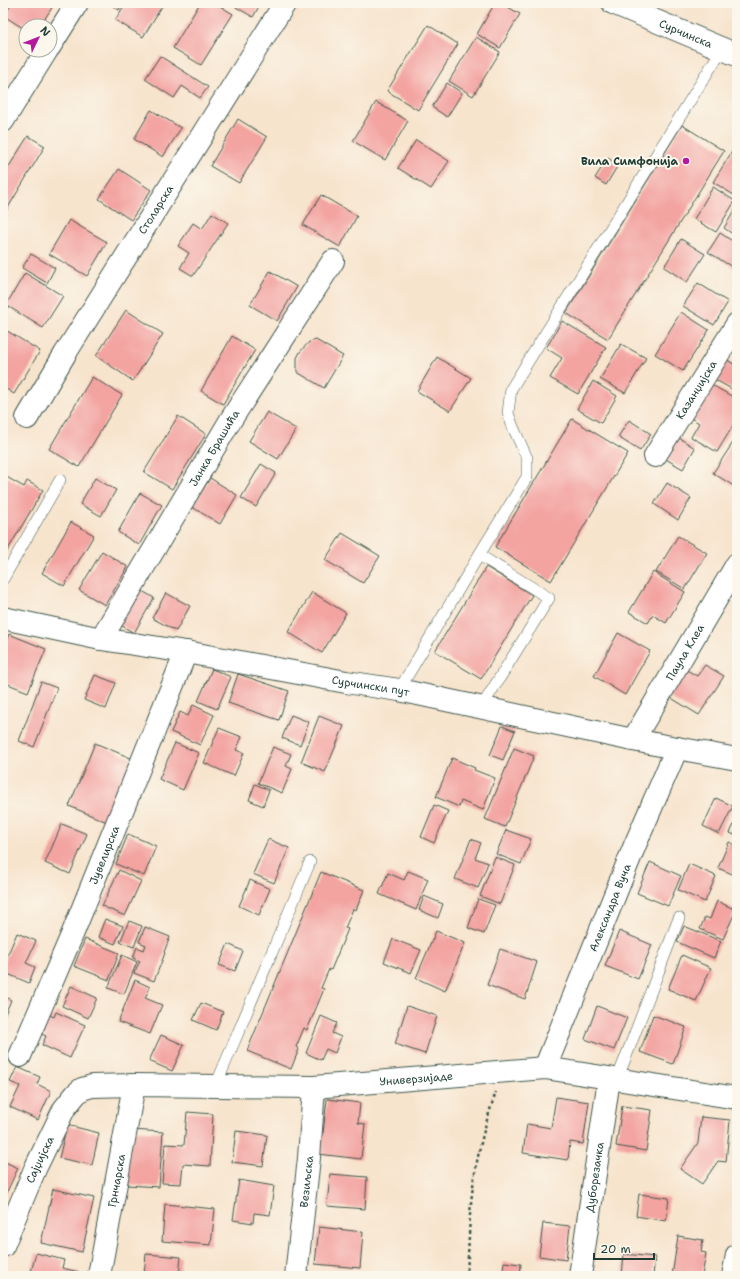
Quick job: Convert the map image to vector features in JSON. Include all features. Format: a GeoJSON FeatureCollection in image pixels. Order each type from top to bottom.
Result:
{"type":"FeatureCollection","features":[{"type":"Feature","properties":{"kind":"street"},"geometry":{"type":"LineString","coordinates":[[58,33],[77,3]]}},
{"type":"Feature","properties":{"kind":"street","name":"Столарска"},"geometry":{"type":"LineString","coordinates":[[27,418],[65,354],[285,3]]}},
{"type":"Feature","properties":{"kind":"street","name":"Сурчинска"},"geometry":{"type":"LineString","coordinates":[[613,3],[729,52]]}},
{"type":"Feature","properties":{"kind":"street"},"geometry":{"type":"LineString","coordinates":[[3,122],[42,58]]}},
{"type":"Feature","properties":{"kind":"street","name":"Јанка Брашића"},"geometry":{"type":"LineString","coordinates":[[101,639],[230,421],[333,261]]}},
{"type":"Feature","properties":{"kind":"street","name":"Казанџијска"},"geometry":{"type":"LineString","coordinates":[[655,456],[737,324]]}},
{"type":"Feature","properties":{"kind":"street","name":"Паула Клеа"},"geometry":{"type":"LineString","coordinates":[[633,740],[737,564]]}},
{"type":"Feature","properties":{"kind":"street","name":"Сурчински пут"},"geometry":{"type":"LineString","coordinates":[[3,618],[101,639],[186,652],[346,682],[399,690],[633,740],[737,759]]}},
{"type":"Feature","properties":{"kind":"street","name":"Јувелирска"},"geometry":{"type":"LineString","coordinates":[[20,1056],[72,936],[186,652]]}},
{"type":"Feature","properties":{"kind":"street","name":"Александра Вуча"},"geometry":{"type":"LineString","coordinates":[[545,1068],[635,845],[677,748]]}},
{"type":"Feature","properties":{"kind":"street","name":"Универзијаде"},"geometry":{"type":"LineString","coordinates":[[92,1086],[216,1085],[314,1087],[545,1068],[737,1098]]}},
{"type":"Feature","properties":{"kind":"street","name":"Дуборезачка"},"geometry":{"type":"LineString","coordinates":[[580,1276],[613,1079]]}},
{"type":"Feature","properties":{"kind":"street","name":"Грнчарска"},"geometry":{"type":"LineString","coordinates":[[99,1276],[134,1085]]}},
{"type":"Feature","properties":{"kind":"street","name":"Сајџијска"},"geometry":{"type":"LineString","coordinates":[[3,1246],[35,1169],[64,1109],[82,1089],[92,1086]]}},
{"type":"Feature","properties":{"kind":"street","name":"Везиљска"},"geometry":{"type":"LineString","coordinates":[[296,1276],[310,1151],[314,1087]]}},
{"type":"Feature","properties":{"kind":"street"},"geometry":{"type":"LineString","coordinates":[[733,1276],[737,1255]]}},
{"type":"Feature","properties":{"kind":"lane"},"geometry":{"type":"LineString","coordinates":[[399,690],[527,477],[528,458],[508,413],[511,390],[729,52]]}},
{"type":"Feature","properties":{"kind":"lane"},"geometry":{"type":"LineString","coordinates":[[3,579],[60,480]]}},
{"type":"Feature","properties":{"kind":"lane"},"geometry":{"type":"LineString","coordinates":[[479,555],[549,598],[481,708]]}},
{"type":"Feature","properties":{"kind":"lane"},"geometry":{"type":"LineString","coordinates":[[216,1085],[310,862]]}},
{"type":"Feature","properties":{"kind":"lane"},"geometry":{"type":"LineString","coordinates":[[613,1079],[679,918]]}},
{"type":"Feature","properties":{"kind":"path"},"geometry":{"type":"LineString","coordinates":[[467,1276],[470,1214],[481,1142],[496,1092],[508,1071]]}},
{"type":"Feature","properties":{"kind":"building"},"geometry":{"type":"Polygon","coordinates":[[[12,3],[55,3],[45,18],[18,18],[18,25],[4,16],[12,3]]]}},
{"type":"Feature","properties":{"kind":"building"},"geometry":{"type":"Polygon","coordinates":[[[108,3],[123,3],[119,10],[108,3]]]}},
{"type":"Feature","properties":{"kind":"building"},"geometry":{"type":"Polygon","coordinates":[[[126,3],[164,3],[143,37],[115,20],[126,3]]]}},
{"type":"Feature","properties":{"kind":"building"},"geometry":{"type":"Polygon","coordinates":[[[200,3],[215,3],[233,14],[201,65],[173,48],[200,3]]]}},
{"type":"Feature","properties":{"kind":"building"},"geometry":{"type":"Polygon","coordinates":[[[229,3],[261,3],[253,17],[229,3]]]}},
{"type":"Feature","properties":{"kind":"building"},"geometry":{"type":"Polygon","coordinates":[[[495,3],[501,3],[520,14],[500,48],[477,34],[495,3]]]}},
{"type":"Feature","properties":{"kind":"building"},"geometry":{"type":"Polygon","coordinates":[[[428,25],[458,44],[418,110],[387,91],[428,25]]]}},
{"type":"Feature","properties":{"kind":"building"},"geometry":{"type":"Polygon","coordinates":[[[476,37],[500,52],[473,96],[449,81],[476,37]]]}},
{"type":"Feature","properties":{"kind":"building"},"geometry":{"type":"Polygon","coordinates":[[[160,56],[208,87],[200,98],[182,86],[174,98],[145,79],[160,56]]]}},
{"type":"Feature","properties":{"kind":"building"},"geometry":{"type":"Polygon","coordinates":[[[447,83],[462,93],[447,117],[432,107],[447,83]]]}},
{"type":"Feature","properties":{"kind":"building"},"geometry":{"type":"Polygon","coordinates":[[[376,102],[408,121],[385,160],[353,141],[376,102]]]}},
{"type":"Feature","properties":{"kind":"building"},"geometry":{"type":"Polygon","coordinates":[[[151,110],[181,128],[163,157],[134,139],[151,110]]]}},
{"type":"Feature","properties":{"kind":"building"},"geometry":{"type":"Polygon","coordinates":[[[238,119],[267,137],[239,183],[210,166],[238,119]]]}},
{"type":"Feature","properties":{"kind":"building"},"geometry":{"type":"Polygon","coordinates":[[[682,125],[724,151],[608,339],[566,313],[682,125]]]}},
{"type":"Feature","properties":{"kind":"building"},"geometry":{"type":"Polygon","coordinates":[[[28,136],[45,146],[3,216],[3,176],[28,136]]]}},
{"type":"Feature","properties":{"kind":"building"},"geometry":{"type":"Polygon","coordinates":[[[416,140],[449,161],[431,189],[398,168],[416,140]]]}},
{"type":"Feature","properties":{"kind":"building"},"geometry":{"type":"Polygon","coordinates":[[[733,150],[737,153],[737,197],[713,182],[733,150]]]}},
{"type":"Feature","properties":{"kind":"building"},"geometry":{"type":"Polygon","coordinates":[[[608,158],[618,165],[606,185],[595,178],[608,158]]]}},
{"type":"Feature","properties":{"kind":"building"},"geometry":{"type":"Polygon","coordinates":[[[119,169],[151,190],[131,220],[99,199],[119,169]]]}},
{"type":"Feature","properties":{"kind":"building"},"geometry":{"type":"Polygon","coordinates":[[[713,187],[735,201],[716,232],[694,219],[713,187]]]}},
{"type":"Feature","properties":{"kind":"building"},"geometry":{"type":"Polygon","coordinates":[[[321,195],[357,216],[340,247],[303,225],[321,195]]]}},
{"type":"Feature","properties":{"kind":"building"},"geometry":{"type":"Polygon","coordinates":[[[737,206],[737,237],[724,228],[737,206]]]}},
{"type":"Feature","properties":{"kind":"building"},"geometry":{"type":"Polygon","coordinates":[[[212,213],[228,223],[193,276],[180,268],[189,253],[178,246],[193,223],[202,229],[212,213]]]}},
{"type":"Feature","properties":{"kind":"building"},"geometry":{"type":"Polygon","coordinates":[[[69,220],[107,242],[87,276],[49,254],[69,220]]]}},
{"type":"Feature","properties":{"kind":"building"},"geometry":{"type":"Polygon","coordinates":[[[720,233],[737,244],[737,270],[708,252],[720,233]]]}},
{"type":"Feature","properties":{"kind":"building"},"geometry":{"type":"Polygon","coordinates":[[[681,239],[705,254],[687,282],[664,267],[681,239]]]}},
{"type":"Feature","properties":{"kind":"building"},"geometry":{"type":"Polygon","coordinates":[[[31,254],[55,268],[47,283],[22,268],[31,254]]]}},
{"type":"Feature","properties":{"kind":"building"},"geometry":{"type":"Polygon","coordinates":[[[270,271],[297,287],[277,321],[250,305],[270,271]]]}},
{"type":"Feature","properties":{"kind":"building"},"geometry":{"type":"Polygon","coordinates":[[[25,273],[63,296],[43,328],[6,305],[25,273]]]}},
{"type":"Feature","properties":{"kind":"building"},"geometry":{"type":"Polygon","coordinates":[[[698,283],[728,302],[714,325],[683,306],[698,283]]]}},
{"type":"Feature","properties":{"kind":"building"},"geometry":{"type":"Polygon","coordinates":[[[126,310],[163,334],[133,381],[96,356],[126,310]]]}},
{"type":"Feature","properties":{"kind":"building"},"geometry":{"type":"Polygon","coordinates":[[[681,312],[709,330],[683,371],[655,354],[681,312]]]}},
{"type":"Feature","properties":{"kind":"building"},"geometry":{"type":"Polygon","coordinates":[[[562,321],[606,347],[578,394],[550,378],[562,358],[546,348],[562,321]]]}},
{"type":"Feature","properties":{"kind":"building"},"geometry":{"type":"Polygon","coordinates":[[[4,329],[40,351],[14,394],[3,387],[4,329]]]}},
{"type":"Feature","properties":{"kind":"building"},"geometry":{"type":"Polygon","coordinates":[[[232,336],[255,350],[223,404],[201,391],[232,336]]]}},
{"type":"Feature","properties":{"kind":"building"},"geometry":{"type":"Polygon","coordinates":[[[316,340],[343,356],[324,388],[297,372],[297,358],[300,352],[309,342],[316,340]]]}},
{"type":"Feature","properties":{"kind":"building"},"geometry":{"type":"Polygon","coordinates":[[[621,344],[646,358],[625,393],[600,379],[621,344]]]}},
{"type":"Feature","properties":{"kind":"building"},"geometry":{"type":"Polygon","coordinates":[[[437,357],[471,378],[450,411],[417,391],[437,357]]]}},
{"type":"Feature","properties":{"kind":"building"},"geometry":{"type":"Polygon","coordinates":[[[724,358],[737,366],[737,392],[712,378],[724,358]]]}},
{"type":"Feature","properties":{"kind":"building"},"geometry":{"type":"Polygon","coordinates":[[[92,377],[122,395],[79,467],[49,449],[92,377]]]}},
{"type":"Feature","properties":{"kind":"building"},"geometry":{"type":"Polygon","coordinates":[[[593,381],[617,396],[601,423],[577,409],[593,381]]]}},
{"type":"Feature","properties":{"kind":"building"},"geometry":{"type":"Polygon","coordinates":[[[710,384],[737,399],[737,419],[717,452],[691,437],[699,423],[691,418],[710,384]]]}},
{"type":"Feature","properties":{"kind":"building"},"geometry":{"type":"Polygon","coordinates":[[[267,412],[296,429],[278,459],[249,441],[267,412]]]}},
{"type":"Feature","properties":{"kind":"building"},"geometry":{"type":"Polygon","coordinates":[[[178,416],[206,434],[172,489],[144,472],[178,416]]]}},
{"type":"Feature","properties":{"kind":"building"},"geometry":{"type":"Polygon","coordinates":[[[572,419],[628,453],[551,581],[495,547],[572,419]]]}},
{"type":"Feature","properties":{"kind":"building"},"geometry":{"type":"Polygon","coordinates":[[[629,420],[651,434],[640,451],[618,437],[629,420]]]}},
{"type":"Feature","properties":{"kind":"building"},"geometry":{"type":"Polygon","coordinates":[[[676,436],[695,448],[683,469],[664,458],[676,436]]]}},
{"type":"Feature","properties":{"kind":"building"},"geometry":{"type":"Polygon","coordinates":[[[734,441],[737,443],[737,488],[713,473],[734,441]]]}},
{"type":"Feature","properties":{"kind":"building"},"geometry":{"type":"Polygon","coordinates":[[[261,464],[276,473],[256,507],[241,498],[261,464]]]}},
{"type":"Feature","properties":{"kind":"building"},"geometry":{"type":"Polygon","coordinates":[[[3,475],[24,487],[27,481],[43,490],[3,558],[3,475]]]}},
{"type":"Feature","properties":{"kind":"building"},"geometry":{"type":"Polygon","coordinates":[[[95,478],[116,490],[101,516],[80,504],[95,478]]]}},
{"type":"Feature","properties":{"kind":"building"},"geometry":{"type":"Polygon","coordinates":[[[210,478],[237,495],[220,524],[192,507],[210,478]]]}},
{"type":"Feature","properties":{"kind":"building"},"geometry":{"type":"Polygon","coordinates":[[[667,483],[691,498],[678,520],[654,504],[667,483]]]}},
{"type":"Feature","properties":{"kind":"building"},"geometry":{"type":"Polygon","coordinates":[[[140,493],[162,505],[139,545],[118,532],[140,493]]]}},
{"type":"Feature","properties":{"kind":"building"},"geometry":{"type":"Polygon","coordinates":[[[71,522],[94,535],[64,586],[42,573],[71,522]]]}},
{"type":"Feature","properties":{"kind":"building"},"geometry":{"type":"Polygon","coordinates":[[[342,533],[380,556],[363,583],[325,560],[342,533]]]}},
{"type":"Feature","properties":{"kind":"building"},"geometry":{"type":"Polygon","coordinates":[[[678,536],[707,553],[685,589],[656,572],[678,536]]]}},
{"type":"Feature","properties":{"kind":"building"},"geometry":{"type":"Polygon","coordinates":[[[102,551],[128,567],[105,605],[79,590],[102,551]]]}},
{"type":"Feature","properties":{"kind":"building"},"geometry":{"type":"Polygon","coordinates":[[[486,567],[532,595],[481,679],[435,651],[486,567]]]}},
{"type":"Feature","properties":{"kind":"building"},"geometry":{"type":"Polygon","coordinates":[[[653,572],[685,592],[666,623],[653,615],[648,623],[629,612],[653,572]]]}},
{"type":"Feature","properties":{"kind":"building"},"geometry":{"type":"Polygon","coordinates":[[[139,589],[154,598],[134,633],[119,624],[139,589]]]}},
{"type":"Feature","properties":{"kind":"building"},"geometry":{"type":"Polygon","coordinates":[[[312,592],[346,613],[322,653],[288,632],[312,592]]]}},
{"type":"Feature","properties":{"kind":"building"},"geometry":{"type":"Polygon","coordinates":[[[166,593],[190,606],[176,631],[152,618],[166,593]]]}},
{"type":"Feature","properties":{"kind":"building"},"geometry":{"type":"Polygon","coordinates":[[[618,633],[650,651],[625,695],[594,676],[618,633]]]}},
{"type":"Feature","properties":{"kind":"building"},"geometry":{"type":"Polygon","coordinates":[[[9,634],[46,649],[28,692],[3,682],[3,649],[9,634]]]}},
{"type":"Feature","properties":{"kind":"building"},"geometry":{"type":"Polygon","coordinates":[[[705,665],[724,676],[699,715],[668,696],[685,669],[697,676],[705,665]]]}},
{"type":"Feature","properties":{"kind":"building"},"geometry":{"type":"Polygon","coordinates":[[[212,669],[231,677],[217,709],[198,701],[212,669]]]}},
{"type":"Feature","properties":{"kind":"building"},"geometry":{"type":"Polygon","coordinates":[[[238,674],[289,691],[279,720],[228,703],[238,674]]]}},
{"type":"Feature","properties":{"kind":"building"},"geometry":{"type":"Polygon","coordinates":[[[95,675],[116,683],[106,709],[84,700],[95,675]]]}},
{"type":"Feature","properties":{"kind":"building"},"geometry":{"type":"Polygon","coordinates":[[[41,682],[57,688],[34,747],[19,741],[41,682]]]}},
{"type":"Feature","properties":{"kind":"building"},"geometry":{"type":"Polygon","coordinates":[[[193,705],[214,715],[200,745],[171,732],[180,712],[188,716],[193,705]]]}},
{"type":"Feature","properties":{"kind":"building"},"geometry":{"type":"Polygon","coordinates":[[[291,715],[309,722],[300,745],[282,738],[291,715]]]}},
{"type":"Feature","properties":{"kind":"building"},"geometry":{"type":"Polygon","coordinates":[[[319,716],[344,726],[325,772],[301,762],[319,716]]]}},
{"type":"Feature","properties":{"kind":"building"},"geometry":{"type":"Polygon","coordinates":[[[502,726],[515,731],[503,760],[490,755],[502,726]]]}},
{"type":"Feature","properties":{"kind":"building"},"geometry":{"type":"Polygon","coordinates":[[[219,728],[242,737],[236,750],[244,753],[234,776],[204,763],[219,728]]]}},
{"type":"Feature","properties":{"kind":"building"},"geometry":{"type":"Polygon","coordinates":[[[95,743],[133,759],[107,822],[69,806],[95,743]]]}},
{"type":"Feature","properties":{"kind":"building"},"geometry":{"type":"Polygon","coordinates":[[[175,743],[199,753],[183,790],[159,779],[175,743]]]}},
{"type":"Feature","properties":{"kind":"building"},"geometry":{"type":"Polygon","coordinates":[[[273,747],[291,754],[286,766],[292,769],[282,793],[258,783],[273,747]]]}},
{"type":"Feature","properties":{"kind":"building"},"geometry":{"type":"Polygon","coordinates":[[[514,748],[534,756],[505,827],[485,819],[514,748]]]}},
{"type":"Feature","properties":{"kind":"building"},"geometry":{"type":"Polygon","coordinates":[[[452,758],[475,768],[474,770],[495,778],[483,810],[461,801],[459,807],[436,797],[452,758]]]}},
{"type":"Feature","properties":{"kind":"building"},"geometry":{"type":"Polygon","coordinates":[[[255,784],[269,790],[263,806],[249,800],[255,784]]]}},
{"type":"Feature","properties":{"kind":"building"},"geometry":{"type":"Polygon","coordinates":[[[716,798],[733,806],[719,834],[703,826],[716,798]]]}},
{"type":"Feature","properties":{"kind":"building"},"geometry":{"type":"Polygon","coordinates":[[[434,805],[448,811],[434,843],[421,837],[434,805]]]}},
{"type":"Feature","properties":{"kind":"building"},"geometry":{"type":"Polygon","coordinates":[[[737,818],[737,836],[730,833],[737,818]]]}},
{"type":"Feature","properties":{"kind":"building"},"geometry":{"type":"Polygon","coordinates":[[[62,824],[87,834],[70,874],[45,863],[62,824]]]}},
{"type":"Feature","properties":{"kind":"building"},"geometry":{"type":"Polygon","coordinates":[[[506,830],[531,839],[521,864],[496,854],[506,830]]]}},
{"type":"Feature","properties":{"kind":"building"},"geometry":{"type":"Polygon","coordinates":[[[128,834],[156,846],[144,876],[116,864],[128,834]]]}},
{"type":"Feature","properties":{"kind":"building"},"geometry":{"type":"Polygon","coordinates":[[[268,839],[289,848],[274,883],[253,874],[268,839]]]}},
{"type":"Feature","properties":{"kind":"building"},"geometry":{"type":"Polygon","coordinates":[[[471,839],[481,843],[475,858],[488,863],[478,888],[455,879],[471,839]]]}},
{"type":"Feature","properties":{"kind":"building"},"geometry":{"type":"Polygon","coordinates":[[[729,842],[737,846],[737,876],[718,868],[729,842]]]}},
{"type":"Feature","properties":{"kind":"building"},"geometry":{"type":"Polygon","coordinates":[[[495,857],[515,865],[500,904],[480,896],[495,857]]]}},
{"type":"Feature","properties":{"kind":"building"},"geometry":{"type":"Polygon","coordinates":[[[650,862],[681,876],[668,906],[637,893],[650,862]]]}},
{"type":"Feature","properties":{"kind":"building"},"geometry":{"type":"Polygon","coordinates":[[[689,864],[716,876],[705,902],[678,890],[689,864]]]}},
{"type":"Feature","properties":{"kind":"building"},"geometry":{"type":"Polygon","coordinates":[[[119,870],[141,881],[125,916],[102,906],[119,870]]]}},
{"type":"Feature","properties":{"kind":"building"},"geometry":{"type":"Polygon","coordinates":[[[408,871],[428,879],[416,910],[379,894],[388,873],[404,880],[408,871]]]}},
{"type":"Feature","properties":{"kind":"building"},"geometry":{"type":"Polygon","coordinates":[[[321,872],[364,890],[356,910],[353,909],[345,928],[348,929],[331,970],[329,969],[321,988],[324,989],[307,1030],[304,1028],[296,1047],[299,1049],[291,1069],[247,1051],[321,872]]]}},
{"type":"Feature","properties":{"kind":"building"},"geometry":{"type":"Polygon","coordinates":[[[250,880],[270,889],[259,915],[239,906],[250,880]]]}},
{"type":"Feature","properties":{"kind":"building"},"geometry":{"type":"Polygon","coordinates":[[[424,896],[443,904],[438,918],[419,910],[424,896]]]}},
{"type":"Feature","properties":{"kind":"building"},"geometry":{"type":"Polygon","coordinates":[[[478,899],[495,905],[484,934],[468,928],[478,899]]]}},
{"type":"Feature","properties":{"kind":"building"},"geometry":{"type":"Polygon","coordinates":[[[717,901],[736,910],[723,939],[700,929],[705,917],[710,919],[717,901]]]}},
{"type":"Feature","properties":{"kind":"building"},"geometry":{"type":"Polygon","coordinates":[[[105,919],[123,926],[115,944],[98,937],[105,919]]]}},
{"type":"Feature","properties":{"kind":"building"},"geometry":{"type":"Polygon","coordinates":[[[129,921],[142,926],[134,947],[120,942],[129,921]]]}},
{"type":"Feature","properties":{"kind":"building"},"geometry":{"type":"Polygon","coordinates":[[[684,926],[721,941],[714,958],[677,942],[684,926]]]}},
{"type":"Feature","properties":{"kind":"building"},"geometry":{"type":"Polygon","coordinates":[[[145,927],[170,937],[154,981],[134,973],[140,961],[133,958],[137,947],[144,950],[146,945],[139,942],[145,927]]]}},
{"type":"Feature","properties":{"kind":"building"},"geometry":{"type":"Polygon","coordinates":[[[436,931],[465,943],[445,991],[416,978],[436,931]]]}},
{"type":"Feature","properties":{"kind":"building"},"geometry":{"type":"Polygon","coordinates":[[[619,931],[652,945],[638,979],[605,966],[619,931]]]}},
{"type":"Feature","properties":{"kind":"building"},"geometry":{"type":"Polygon","coordinates":[[[17,933],[36,941],[26,963],[35,967],[29,983],[3,972],[3,966],[17,933]]]}},
{"type":"Feature","properties":{"kind":"building"},"geometry":{"type":"Polygon","coordinates":[[[85,939],[119,953],[109,980],[74,966],[85,939]]]}},
{"type":"Feature","properties":{"kind":"building"},"geometry":{"type":"Polygon","coordinates":[[[393,939],[421,950],[411,973],[384,962],[393,939]]]}},
{"type":"Feature","properties":{"kind":"building"},"geometry":{"type":"Polygon","coordinates":[[[228,944],[243,951],[235,971],[219,965],[228,944]]]}},
{"type":"Feature","properties":{"kind":"building"},"geometry":{"type":"Polygon","coordinates":[[[500,949],[537,962],[525,999],[487,985],[500,949]]]}},
{"type":"Feature","properties":{"kind":"building"},"geometry":{"type":"Polygon","coordinates":[[[122,955],[137,962],[124,994],[108,988],[122,955]]]}},
{"type":"Feature","properties":{"kind":"building"},"geometry":{"type":"Polygon","coordinates":[[[682,955],[711,968],[696,1001],[668,989],[682,955]]]}},
{"type":"Feature","properties":{"kind":"building"},"geometry":{"type":"Polygon","coordinates":[[[135,980],[150,987],[145,998],[162,1005],[150,1034],[118,1022],[135,980]]]}},
{"type":"Feature","properties":{"kind":"building"},"geometry":{"type":"Polygon","coordinates":[[[71,986],[97,998],[88,1018],[62,1006],[71,986]]]}},
{"type":"Feature","properties":{"kind":"building"},"geometry":{"type":"Polygon","coordinates":[[[3,996],[11,1000],[3,1019],[3,996]]]}},
{"type":"Feature","properties":{"kind":"building"},"geometry":{"type":"Polygon","coordinates":[[[201,1003],[223,1012],[216,1030],[193,1020],[201,1003]]]}},
{"type":"Feature","properties":{"kind":"building"},"geometry":{"type":"Polygon","coordinates":[[[407,1006],[437,1016],[425,1054],[395,1044],[407,1006]]]}},
{"type":"Feature","properties":{"kind":"building"},"geometry":{"type":"Polygon","coordinates":[[[597,1006],[627,1018],[614,1050],[585,1039],[597,1006]]]}},
{"type":"Feature","properties":{"kind":"building"},"geometry":{"type":"Polygon","coordinates":[[[43,1012],[54,1017],[56,1012],[85,1025],[70,1058],[42,1045],[46,1036],[35,1031],[43,1012]]]}},
{"type":"Feature","properties":{"kind":"building"},"geometry":{"type":"Polygon","coordinates":[[[653,1015],[686,1027],[673,1064],[640,1052],[653,1015]]]}},
{"type":"Feature","properties":{"kind":"building"},"geometry":{"type":"Polygon","coordinates":[[[321,1016],[337,1023],[332,1033],[341,1037],[335,1053],[326,1049],[321,1060],[306,1053],[321,1016]]]}},
{"type":"Feature","properties":{"kind":"building"},"geometry":{"type":"Polygon","coordinates":[[[161,1035],[184,1045],[172,1071],[149,1061],[161,1035]]]}},
{"type":"Feature","properties":{"kind":"building"},"geometry":{"type":"Polygon","coordinates":[[[17,1067],[40,1077],[37,1084],[51,1091],[38,1120],[10,1107],[20,1086],[10,1082],[17,1067]]]}},
{"type":"Feature","properties":{"kind":"building"},"geometry":{"type":"Polygon","coordinates":[[[556,1097],[589,1102],[583,1144],[570,1142],[568,1160],[523,1153],[527,1124],[551,1128],[556,1097]]]}},
{"type":"Feature","properties":{"kind":"building"},"geometry":{"type":"Polygon","coordinates":[[[327,1099],[360,1103],[358,1123],[365,1124],[361,1159],[318,1154],[320,1132],[323,1133],[327,1099]]]}},
{"type":"Feature","properties":{"kind":"building"},"geometry":{"type":"Polygon","coordinates":[[[622,1106],[652,1110],[646,1151],[616,1146],[622,1106]]]}},
{"type":"Feature","properties":{"kind":"building"},"geometry":{"type":"Polygon","coordinates":[[[187,1112],[213,1114],[210,1166],[183,1164],[181,1184],[162,1183],[165,1144],[184,1145],[187,1112]]]}},
{"type":"Feature","properties":{"kind":"building"},"geometry":{"type":"Polygon","coordinates":[[[701,1117],[730,1120],[726,1162],[718,1161],[702,1184],[680,1169],[698,1143],[701,1117]]]}},
{"type":"Feature","properties":{"kind":"building"},"geometry":{"type":"Polygon","coordinates":[[[67,1125],[99,1133],[92,1165],[59,1158],[67,1125]]]}},
{"type":"Feature","properties":{"kind":"building"},"geometry":{"type":"Polygon","coordinates":[[[131,1130],[163,1132],[159,1187],[127,1185],[131,1130]]]}},
{"type":"Feature","properties":{"kind":"building"},"geometry":{"type":"Polygon","coordinates":[[[236,1131],[267,1135],[263,1166],[232,1162],[236,1131]]]}},
{"type":"Feature","properties":{"kind":"building"},"geometry":{"type":"Polygon","coordinates":[[[3,1161],[18,1168],[5,1196],[3,1195],[3,1161]]]}},
{"type":"Feature","properties":{"kind":"building"},"geometry":{"type":"Polygon","coordinates":[[[330,1174],[367,1177],[365,1209],[327,1206],[330,1174]]]}},
{"type":"Feature","properties":{"kind":"building"},"geometry":{"type":"Polygon","coordinates":[[[239,1180],[274,1186],[270,1215],[254,1213],[253,1223],[233,1220],[239,1180]]]}},
{"type":"Feature","properties":{"kind":"building"},"geometry":{"type":"Polygon","coordinates":[[[53,1189],[94,1198],[82,1252],[41,1243],[53,1189]]]}},
{"type":"Feature","properties":{"kind":"building"},"geometry":{"type":"Polygon","coordinates":[[[639,1194],[669,1198],[666,1221],[636,1216],[639,1194]]]}},
{"type":"Feature","properties":{"kind":"building"},"geometry":{"type":"Polygon","coordinates":[[[165,1204],[215,1209],[211,1245],[162,1241],[165,1204]]]}},
{"type":"Feature","properties":{"kind":"building"},"geometry":{"type":"Polygon","coordinates":[[[543,1223],[570,1226],[566,1260],[539,1256],[543,1223]]]}},
{"type":"Feature","properties":{"kind":"building"},"geometry":{"type":"Polygon","coordinates":[[[319,1227],[363,1232],[360,1268],[315,1264],[319,1227]]]}},
{"type":"Feature","properties":{"kind":"building"},"geometry":{"type":"Polygon","coordinates":[[[678,1236],[703,1240],[701,1252],[706,1253],[702,1276],[672,1276],[678,1236]]]}},
{"type":"Feature","properties":{"kind":"building"},"geometry":{"type":"Polygon","coordinates":[[[36,1253],[64,1260],[62,1268],[79,1272],[78,1276],[30,1276],[36,1253]]]}},
{"type":"Feature","properties":{"kind":"building"},"geometry":{"type":"Polygon","coordinates":[[[146,1254],[181,1257],[179,1276],[144,1276],[146,1254]]]}},
{"type":"Feature","properties":{"kind":"building"},"geometry":{"type":"Polygon","coordinates":[[[624,1254],[655,1257],[653,1276],[622,1276],[624,1254]]]}},
{"type":"Feature","properties":{"kind":"building"},"geometry":{"type":"Polygon","coordinates":[[[504,1262],[521,1264],[520,1276],[502,1276],[504,1262]]]}},
{"type":"Feature","properties":{"kind":"building"},"geometry":{"type":"Polygon","coordinates":[[[527,1272],[552,1275],[552,1276],[526,1276],[527,1272]]]}},
{"type":"Feature","properties":{"kind":"place","name":"Вила Симфонија"},"geometry":{"type":"Point","coordinates":[686,161]}}]}
